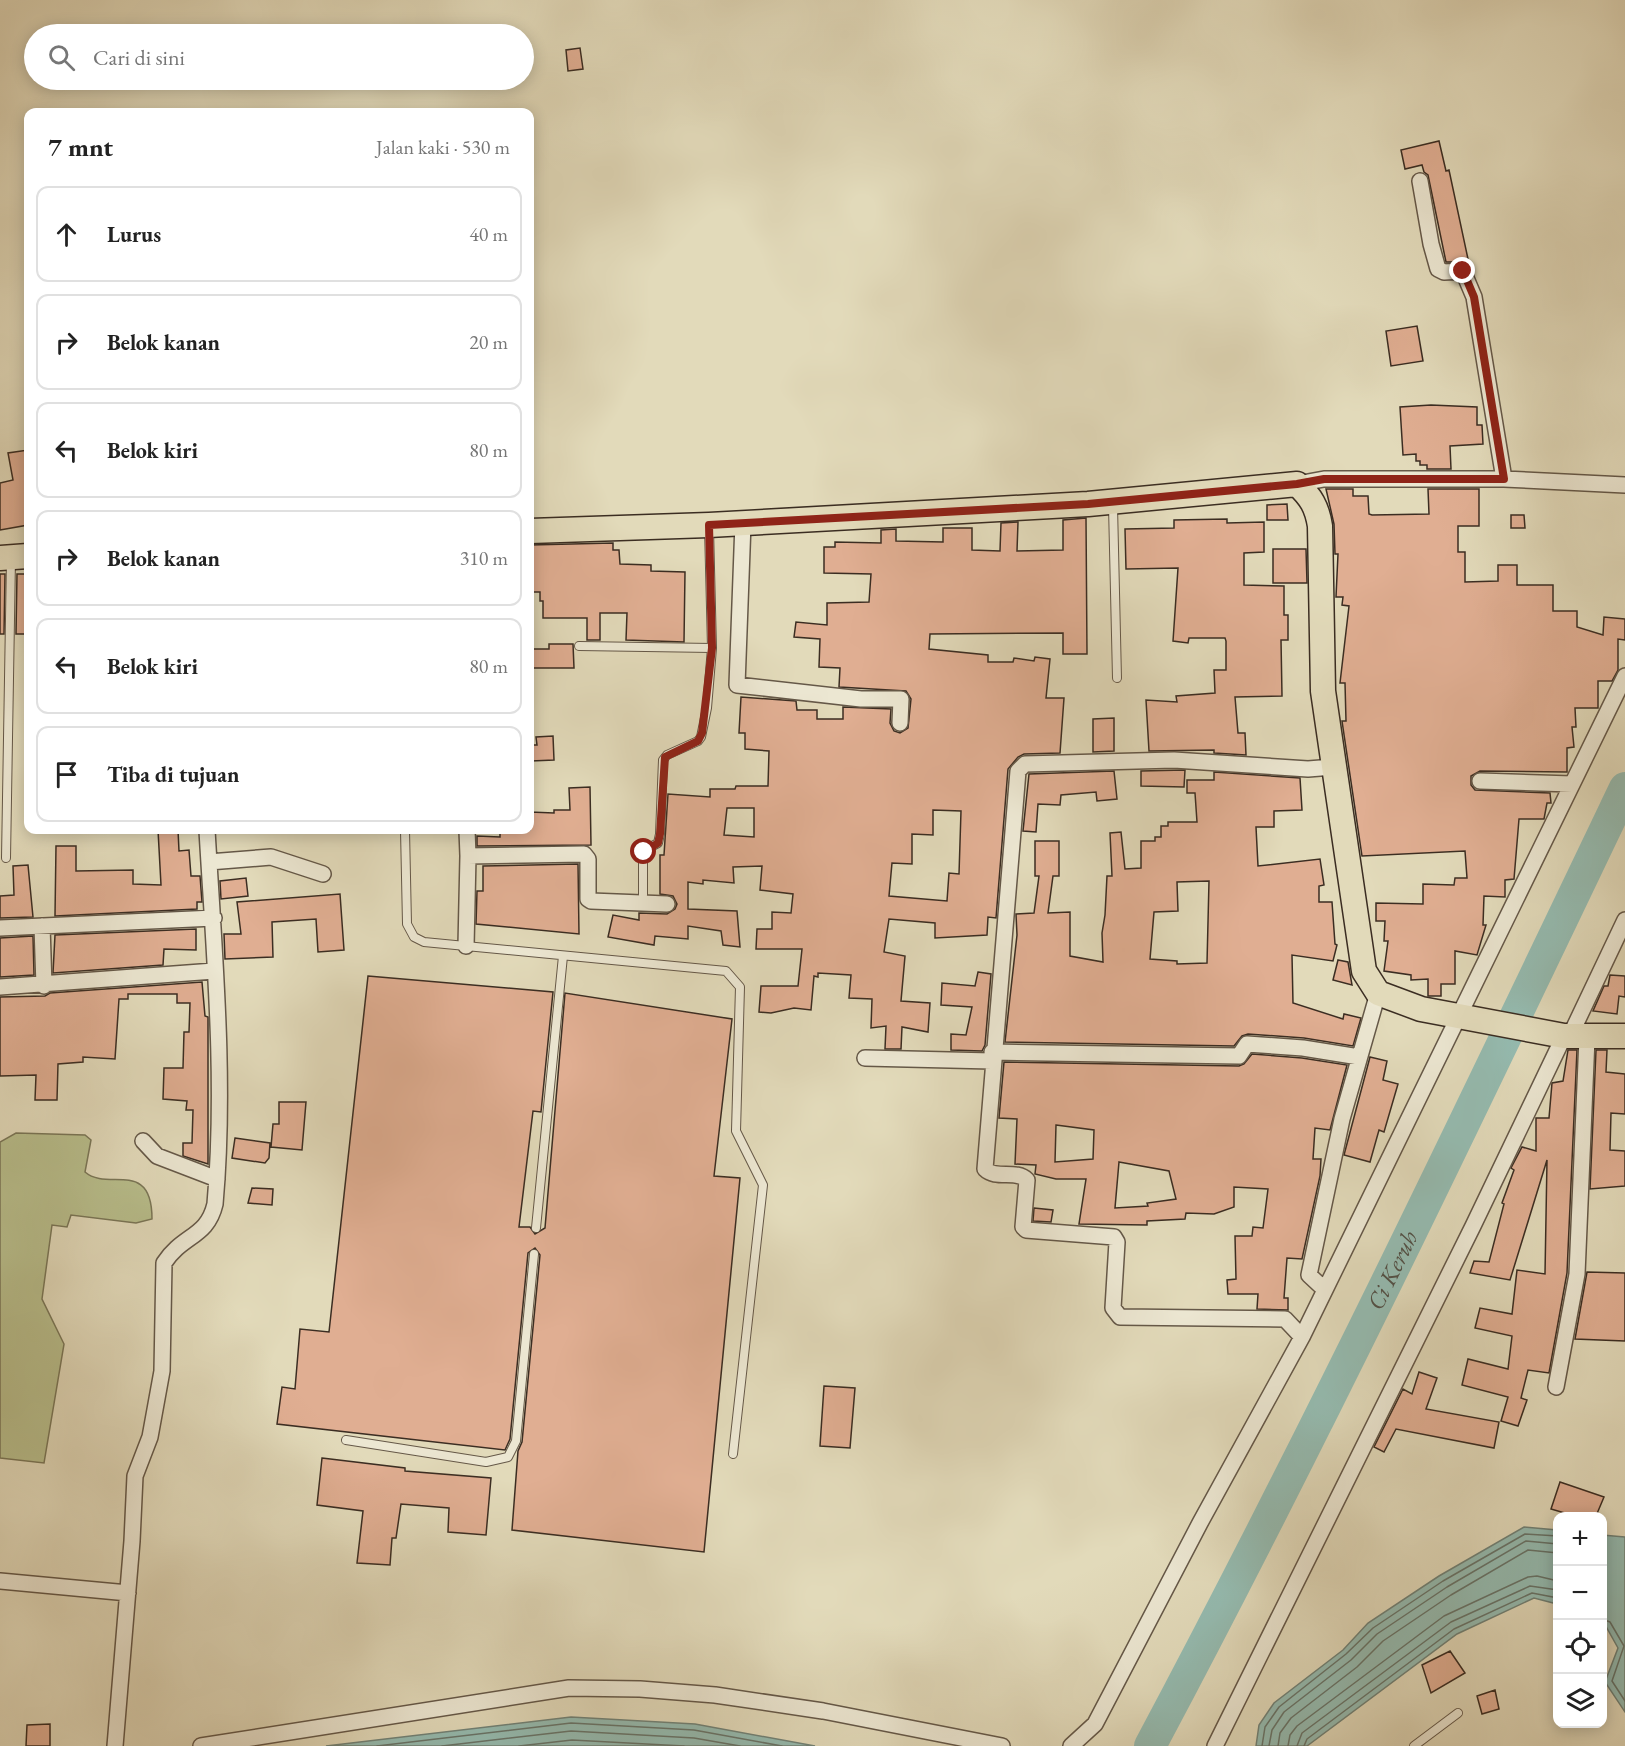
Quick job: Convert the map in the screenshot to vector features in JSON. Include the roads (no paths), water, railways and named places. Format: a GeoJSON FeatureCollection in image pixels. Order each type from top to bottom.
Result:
{"type":"FeatureCollection","features":[{"type":"Feature","properties":{"kind":"main road"},"geometry":{"type":"LineString","coordinates":[[534,531],[709,525],[1112,501],[1297,484],[1310,497],[1317,510],[1320,525],[1323,692],[1364,970],[1378,993],[1421,1009],[1569,1036],[1625,1036]]}},
{"type":"Feature","properties":{"kind":"street"},"geometry":{"type":"LineString","coordinates":[[1420,181],[1431,244],[1438,269],[1444,272],[1463,271],[1474,297],[1504,479]]}},
{"type":"Feature","properties":{"kind":"street"},"geometry":{"type":"LineString","coordinates":[[1297,484],[1324,479],[1504,479],[1625,485]]}},
{"type":"Feature","properties":{"kind":"street"},"geometry":{"type":"LineString","coordinates":[[743,523],[737,685],[861,699],[901,699],[900,723]]}},
{"type":"Feature","properties":{"kind":"street"},"geometry":{"type":"LineString","coordinates":[[1071,1746],[1095,1724],[1200,1522],[1302,1337],[1625,676]]}},
{"type":"Feature","properties":{"kind":"street"},"geometry":{"type":"LineString","coordinates":[[1302,1337],[1285,1319],[1120,1317],[1113,1308],[1117,1242],[1113,1237],[1026,1230],[1023,1227],[1028,1180],[1022,1176],[992,1174],[985,1169],[992,1057],[1014,784],[1017,771],[1025,764],[1174,760],[1308,769],[1333,767]]}},
{"type":"Feature","properties":{"kind":"street"},"geometry":{"type":"LineString","coordinates":[[1480,781],[1572,784]]}},
{"type":"Feature","properties":{"kind":"street"},"geometry":{"type":"LineString","coordinates":[[115,1746],[135,1476],[150,1437],[162,1371],[164,1263],[187,1238],[203,1229],[211,1221],[217,1179],[220,1076],[214,971],[214,918],[207,834]]}},
{"type":"Feature","properties":{"kind":"street"},"geometry":{"type":"LineString","coordinates":[[466,946],[467,834]]}},
{"type":"Feature","properties":{"kind":"street"},"geometry":{"type":"LineString","coordinates":[[468,856],[584,854],[588,859],[588,899],[591,901],[667,904]]}},
{"type":"Feature","properties":{"kind":"street"},"geometry":{"type":"LineString","coordinates":[[209,862],[271,857],[323,874]]}},
{"type":"Feature","properties":{"kind":"street"},"geometry":{"type":"LineString","coordinates":[[0,928],[214,918]]}},
{"type":"Feature","properties":{"kind":"street"},"geometry":{"type":"LineString","coordinates":[[1215,1746],[1625,920]]}},
{"type":"Feature","properties":{"kind":"street"},"geometry":{"type":"LineString","coordinates":[[42,926],[44,986]]}},
{"type":"Feature","properties":{"kind":"street"},"geometry":{"type":"LineString","coordinates":[[0,987],[44,986],[214,971]]}},
{"type":"Feature","properties":{"kind":"street"},"geometry":{"type":"LineString","coordinates":[[1324,1289],[1309,1275],[1342,1119],[1378,993]]}},
{"type":"Feature","properties":{"kind":"street"},"geometry":{"type":"LineString","coordinates":[[1556,1387],[1577,1275],[1569,1036]]}},
{"type":"Feature","properties":{"kind":"street"},"geometry":{"type":"LineString","coordinates":[[865,1058],[1239,1056],[1247,1044],[1303,1048],[1359,1057]]}},
{"type":"Feature","properties":{"kind":"street"},"geometry":{"type":"LineString","coordinates":[[143,1141],[157,1156],[217,1179]]}},
{"type":"Feature","properties":{"kind":"street"},"geometry":{"type":"LineString","coordinates":[[0,1581],[128,1593]]}},
{"type":"Feature","properties":{"kind":"street"},"geometry":{"type":"LineString","coordinates":[[201,1746],[569,1688],[640,1689],[715,1695],[823,1711],[1002,1746]]}},
{"type":"Feature","properties":{"kind":"lane"},"geometry":{"type":"LineString","coordinates":[[1112,501],[1117,678]]}},
{"type":"Feature","properties":{"kind":"lane"},"geometry":{"type":"LineString","coordinates":[[643,895],[643,855],[645,850],[658,843],[660,834],[663,760],[667,755],[701,737],[707,708],[712,648],[709,525]]}},
{"type":"Feature","properties":{"kind":"lane"},"geometry":{"type":"LineString","coordinates":[[6,858],[13,557]]}},
{"type":"Feature","properties":{"kind":"lane"},"geometry":{"type":"LineString","coordinates":[[579,646],[712,648]]}},
{"type":"Feature","properties":{"kind":"lane"},"geometry":{"type":"LineString","coordinates":[[405,834],[406,915],[410,932],[424,942],[726,971],[740,987],[735,1131],[763,1185],[733,1454]]}},
{"type":"Feature","properties":{"kind":"lane"},"geometry":{"type":"LineString","coordinates":[[536,1228],[563,956]]}},
{"type":"Feature","properties":{"kind":"lane"},"geometry":{"type":"LineString","coordinates":[[346,1440],[486,1462],[508,1457],[516,1441],[534,1254]]}},
{"type":"Feature","properties":{"kind":"lane"},"geometry":{"type":"LineString","coordinates":[[1414,1746],[1458,1713]]}},
{"type":"Feature","properties":{"kind":"water"},"geometry":{"type":"Polygon","coordinates":[[[1524,1527],[1553,1530],[1553,1603],[1534,1598],[1457,1634],[1307,1746],[1256,1746],[1259,1725],[1274,1703],[1343,1650],[1368,1623],[1439,1576],[1524,1527]]]}},
{"type":"Feature","properties":{"kind":"water"},"geometry":{"type":"Polygon","coordinates":[[[1607,1535],[1625,1537],[1625,1712],[1607,1685],[1607,1677],[1618,1648],[1607,1628],[1607,1535]]]}},
{"type":"Feature","properties":{"kind":"water"},"geometry":{"type":"Polygon","coordinates":[[[571,1717],[695,1724],[815,1746],[326,1746],[571,1717]]]}},
{"type":"Feature","properties":{"kind":"waterway","name":"Ci Keruh"},"geometry":{"type":"LineString","coordinates":[[1150,1746],[1334,1389],[1625,788]]}}]}
